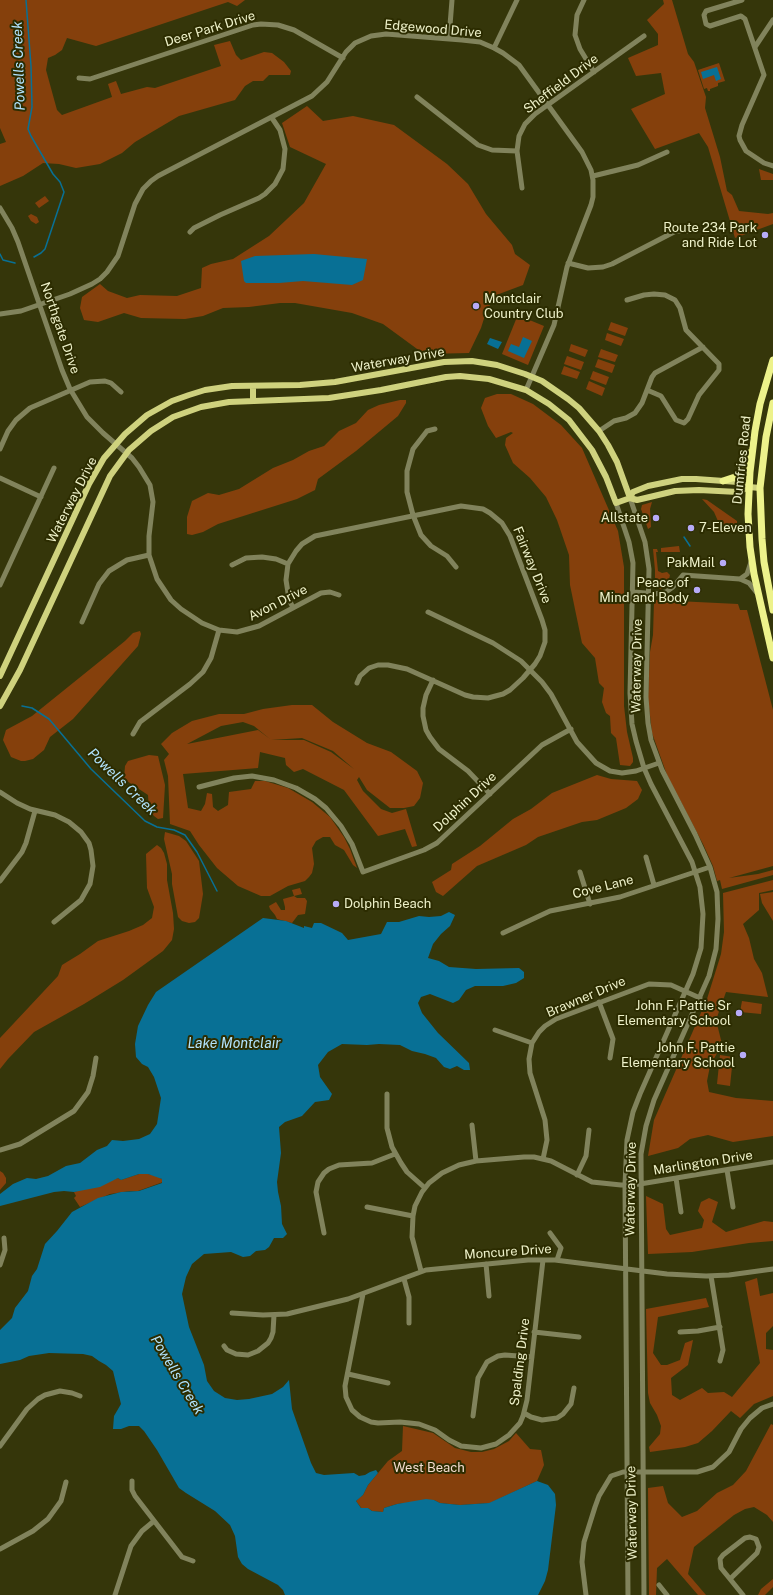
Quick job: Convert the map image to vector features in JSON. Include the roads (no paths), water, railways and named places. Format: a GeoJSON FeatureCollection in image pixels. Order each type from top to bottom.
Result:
{"type":"FeatureCollection","features":[{"type":"Feature","properties":{"kind":"highway","name":"Dumfries Road"},"geometry":{"type":"LineString","coordinates":[[773,360],[760,404],[753,442],[749,488],[751,558],[757,593],[773,658]]}},
{"type":"Feature","properties":{"kind":"highway","name":"Dumfries Road"},"geometry":{"type":"LineString","coordinates":[[773,403],[766,437],[760,488],[760,516],[764,562],[773,610]]}},
{"type":"Feature","properties":{"kind":"highway"},"geometry":{"type":"LineString","coordinates":[[723,481],[735,477],[742,471],[753,442]]}},
{"type":"Feature","properties":{"kind":"main road","name":"Waterway Drive"},"geometry":{"type":"LineString","coordinates":[[0,676],[89,484],[104,458],[136,424],[147,415],[172,401],[205,390],[232,386],[335,382],[430,364],[458,361],[496,365],[532,376],[553,388],[568,399],[588,418],[599,431],[614,457],[630,498]]}},
{"type":"Feature","properties":{"kind":"main road","name":"Waterway Drive"},"geometry":{"type":"LineString","coordinates":[[0,706],[20,670],[103,488],[114,470],[127,453],[151,431],[183,413],[214,404],[329,398],[460,376],[489,379],[526,390],[559,412],[578,430],[601,464],[616,504]]}},
{"type":"Feature","properties":{"kind":"main road"},"geometry":{"type":"LineString","coordinates":[[253,386],[253,401]]}},
{"type":"Feature","properties":{"kind":"main road"},"geometry":{"type":"LineString","coordinates":[[630,498],[633,492],[648,486],[672,481],[696,479],[738,482],[749,488]]}},
{"type":"Feature","properties":{"kind":"main road"},"geometry":{"type":"LineString","coordinates":[[616,504],[630,498],[637,500],[660,494],[687,490],[738,492],[749,488],[760,488]]}},
{"type":"Feature","properties":{"kind":"street"},"geometry":{"type":"LineString","coordinates":[[449,38],[452,0]]}},
{"type":"Feature","properties":{"kind":"street"},"geometry":{"type":"LineString","coordinates":[[494,48],[517,0]]}},
{"type":"Feature","properties":{"kind":"street"},"geometry":{"type":"LineString","coordinates":[[584,0],[577,15],[575,35],[580,49],[594,72]]}},
{"type":"Feature","properties":{"kind":"street"},"geometry":{"type":"LineString","coordinates":[[742,0],[706,11],[704,15],[706,24],[710,26],[740,16],[744,18],[763,72],[763,78],[742,124],[739,136],[746,151],[764,163],[773,166]]}},
{"type":"Feature","properties":{"kind":"street"},"geometry":{"type":"LineString","coordinates":[[755,47],[773,20]]}},
{"type":"Feature","properties":{"kind":"street","name":"Deer Park Drive"},"geometry":{"type":"LineString","coordinates":[[79,78],[90,80],[252,25],[261,24],[286,27],[343,58]]}},
{"type":"Feature","properties":{"kind":"street","name":"Edgewood Drive"},"geometry":{"type":"LineString","coordinates":[[0,314],[21,311],[81,290],[92,284],[107,272],[114,264],[122,247],[137,200],[143,189],[151,181],[176,166],[303,102],[320,90],[333,74],[350,47],[355,43],[379,34],[449,38],[480,42],[503,53],[518,65],[582,152],[592,176],[594,188],[591,205],[568,263],[554,325],[526,390]]}},
{"type":"Feature","properties":{"kind":"street","name":"Sheffield Drive"},"geometry":{"type":"LineString","coordinates":[[522,188],[517,151],[519,136],[526,124],[535,114],[644,36]]}},
{"type":"Feature","properties":{"kind":"street"},"geometry":{"type":"LineString","coordinates":[[417,97],[478,145],[492,150],[517,151]]}},
{"type":"Feature","properties":{"kind":"street"},"geometry":{"type":"LineString","coordinates":[[190,232],[213,218],[259,198],[275,184],[282,169],[285,155],[283,138],[272,118]]}},
{"type":"Feature","properties":{"kind":"street"},"geometry":{"type":"LineString","coordinates":[[592,176],[642,164],[667,152]]}},
{"type":"Feature","properties":{"kind":"street","name":"Northgate Drive"},"geometry":{"type":"LineString","coordinates":[[0,208],[16,237],[70,389],[87,417],[116,444]]}},
{"type":"Feature","properties":{"kind":"street"},"geometry":{"type":"LineString","coordinates":[[568,263],[588,268],[603,267],[612,264],[676,231],[687,231]]}},
{"type":"Feature","properties":{"kind":"street"},"geometry":{"type":"LineString","coordinates":[[627,300],[654,294],[670,297],[675,300],[680,308],[686,330],[718,361],[720,366],[699,395],[686,422],[678,422],[664,398],[647,390]]}},
{"type":"Feature","properties":{"kind":"street"},"geometry":{"type":"LineString","coordinates":[[599,431],[614,421],[626,418],[635,413],[642,403],[655,373],[703,347]]}},
{"type":"Feature","properties":{"kind":"street"},"geometry":{"type":"LineString","coordinates":[[0,449],[8,431],[21,414],[30,408],[70,389],[82,384],[97,381],[111,383],[121,392]]}},
{"type":"Feature","properties":{"kind":"street"},"geometry":{"type":"LineString","coordinates":[[435,429],[427,431],[413,449],[409,462],[407,487],[413,516],[418,530],[425,541],[437,551],[447,556],[456,566]]}},
{"type":"Feature","properties":{"kind":"street","name":"Avon Drive"},"geometry":{"type":"LineString","coordinates":[[116,444],[136,463],[146,477],[152,494],[153,512],[149,536],[149,555],[157,580],[174,603],[193,618],[219,630],[237,632],[253,628],[321,593],[330,592],[339,595]]}},
{"type":"Feature","properties":{"kind":"street"},"geometry":{"type":"LineString","coordinates":[[0,585],[54,468]]}},
{"type":"Feature","properties":{"kind":"street"},"geometry":{"type":"LineString","coordinates":[[0,478],[41,497]]}},
{"type":"Feature","properties":{"kind":"street","name":"Waterway Drive"},"geometry":{"type":"LineString","coordinates":[[630,498],[645,542],[649,569],[646,709],[651,740],[659,763],[705,854],[710,867],[717,898],[718,934],[713,961],[700,998],[654,1100],[649,1115],[641,1154],[640,1184],[644,1595]]}},
{"type":"Feature","properties":{"kind":"street","name":"Waterway Drive"},"geometry":{"type":"LineString","coordinates":[[616,504],[627,534],[632,554],[634,592],[630,693],[631,713],[636,741],[644,768],[683,843],[696,872],[702,900],[703,927],[698,961],[686,992],[640,1094],[627,1140],[625,1185],[628,1595]]}},
{"type":"Feature","properties":{"kind":"street","name":"Fairway Drive"},"geometry":{"type":"LineString","coordinates":[[293,608],[287,591],[286,580],[288,564],[291,557],[299,547],[315,536],[456,507],[469,506],[483,509],[502,523],[507,529],[545,630],[543,649],[538,661],[530,670],[510,690],[503,694],[488,698],[465,695],[433,680],[397,666],[378,665],[364,671],[357,683]]}},
{"type":"Feature","properties":{"kind":"street"},"geometry":{"type":"LineString","coordinates":[[82,622],[99,584],[109,571],[127,560],[149,555]]}},
{"type":"Feature","properties":{"kind":"street"},"geometry":{"type":"LineString","coordinates":[[232,565],[246,558],[262,557],[276,559],[288,564]]}},
{"type":"Feature","properties":{"kind":"street"},"geometry":{"type":"LineString","coordinates":[[740,579],[747,574],[750,569],[751,558]]}},
{"type":"Feature","properties":{"kind":"street"},"geometry":{"type":"LineString","coordinates":[[634,592],[660,594],[670,590],[683,575],[740,579],[749,583],[757,593]]}},
{"type":"Feature","properties":{"kind":"street"},"geometry":{"type":"LineString","coordinates":[[428,612],[504,649],[515,656],[530,670],[550,694],[583,750],[592,760],[602,767],[610,771],[622,773],[636,771],[659,763]]}},
{"type":"Feature","properties":{"kind":"street"},"geometry":{"type":"LineString","coordinates":[[134,734],[140,722],[190,684],[203,672],[211,658],[219,630]]}},
{"type":"Feature","properties":{"kind":"street"},"geometry":{"type":"LineString","coordinates":[[433,680],[426,695],[423,708],[424,723],[430,737],[439,749],[468,771],[490,794]]}},
{"type":"Feature","properties":{"kind":"street","name":"Dolphin Drive"},"geometry":{"type":"LineString","coordinates":[[198,786],[234,778],[252,776],[274,780],[296,788],[320,804],[341,826],[352,844],[363,872],[424,850],[437,843],[542,745],[571,729]]}},
{"type":"Feature","properties":{"kind":"street"},"geometry":{"type":"LineString","coordinates":[[0,792],[17,803],[35,811],[62,818],[76,826],[89,843],[93,858],[92,874],[85,893],[81,900],[54,922]]}},
{"type":"Feature","properties":{"kind":"street"},"geometry":{"type":"LineString","coordinates":[[0,881],[22,852],[26,844],[35,811]]}},
{"type":"Feature","properties":{"kind":"street"},"geometry":{"type":"LineString","coordinates":[[646,857],[654,885]]}},
{"type":"Feature","properties":{"kind":"street","name":"Cove Lane"},"geometry":{"type":"LineString","coordinates":[[503,933],[550,911],[620,897],[710,867]]}},
{"type":"Feature","properties":{"kind":"street"},"geometry":{"type":"LineString","coordinates":[[580,872],[590,904]]}},
{"type":"Feature","properties":{"kind":"street","name":"Brawner Drive"},"geometry":{"type":"LineString","coordinates":[[532,1043],[539,1032],[552,1021],[650,984],[665,984],[700,998]]}},
{"type":"Feature","properties":{"kind":"street"},"geometry":{"type":"LineString","coordinates":[[599,1002],[613,1039],[610,1058]]}},
{"type":"Feature","properties":{"kind":"street"},"geometry":{"type":"LineString","coordinates":[[495,1030],[532,1043],[529,1059],[530,1073],[544,1115],[547,1131],[546,1147],[543,1159]]}},
{"type":"Feature","properties":{"kind":"street"},"geometry":{"type":"LineString","coordinates":[[0,1150],[20,1144],[74,1111],[88,1092],[93,1076],[96,1058]]}},
{"type":"Feature","properties":{"kind":"street"},"geometry":{"type":"LineString","coordinates":[[387,1094],[387,1128],[395,1154],[407,1172],[425,1188]]}},
{"type":"Feature","properties":{"kind":"street"},"geometry":{"type":"LineString","coordinates":[[472,1125],[476,1161]]}},
{"type":"Feature","properties":{"kind":"street"},"geometry":{"type":"LineString","coordinates":[[577,1175],[586,1156],[590,1130]]}},
{"type":"Feature","properties":{"kind":"street"},"geometry":{"type":"LineString","coordinates":[[324,1233],[316,1192],[318,1182],[324,1173],[339,1165],[372,1163],[395,1154]]}},
{"type":"Feature","properties":{"kind":"street","name":"Marlington Drive"},"geometry":{"type":"LineString","coordinates":[[421,1271],[412,1237],[413,1216],[419,1198],[425,1188],[434,1178],[450,1168],[476,1161],[524,1157],[543,1159],[559,1165],[585,1179],[597,1183],[625,1185],[640,1184],[773,1162]]}},
{"type":"Feature","properties":{"kind":"street"},"geometry":{"type":"LineString","coordinates":[[727,1170],[733,1208]]}},
{"type":"Feature","properties":{"kind":"street"},"geometry":{"type":"LineString","coordinates":[[676,1178],[681,1212]]}},
{"type":"Feature","properties":{"kind":"street"},"geometry":{"type":"LineString","coordinates":[[367,1207],[413,1216]]}},
{"type":"Feature","properties":{"kind":"street"},"geometry":{"type":"LineString","coordinates":[[550,1233],[561,1248],[557,1260]]}},
{"type":"Feature","properties":{"kind":"street"},"geometry":{"type":"LineString","coordinates":[[0,1265],[5,1250],[4,1238]]}},
{"type":"Feature","properties":{"kind":"street","name":"Spalding Drive"},"geometry":{"type":"LineString","coordinates":[[363,1294],[345,1386],[346,1397],[352,1410],[360,1417],[371,1422],[400,1422],[419,1424],[436,1430],[453,1443],[468,1448],[489,1447],[503,1440],[515,1430],[524,1413],[543,1260]]}},
{"type":"Feature","properties":{"kind":"street","name":"Moncure Drive"},"geometry":{"type":"LineString","coordinates":[[232,1313],[274,1315],[287,1314],[334,1303],[363,1294],[421,1271],[486,1264],[557,1260],[626,1269],[712,1276],[735,1275],[773,1269]]}},
{"type":"Feature","properties":{"kind":"street"},"geometry":{"type":"LineString","coordinates":[[486,1264],[490,1296]]}},
{"type":"Feature","properties":{"kind":"street"},"geometry":{"type":"LineString","coordinates":[[712,1276],[723,1350],[720,1361]]}},
{"type":"Feature","properties":{"kind":"street"},"geometry":{"type":"LineString","coordinates":[[404,1279],[409,1297],[409,1323]]}},
{"type":"Feature","properties":{"kind":"street"},"geometry":{"type":"LineString","coordinates":[[224,1346],[227,1350],[236,1354],[248,1355],[258,1351],[268,1343],[271,1338],[273,1332],[274,1315]]}},
{"type":"Feature","properties":{"kind":"street"},"geometry":{"type":"LineString","coordinates":[[680,1332],[698,1331],[720,1327]]}},
{"type":"Feature","properties":{"kind":"street"},"geometry":{"type":"LineString","coordinates":[[534,1332],[580,1337]]}},
{"type":"Feature","properties":{"kind":"street"},"geometry":{"type":"LineString","coordinates":[[473,1416],[478,1378],[487,1362],[498,1356],[505,1355],[532,1357]]}},
{"type":"Feature","properties":{"kind":"street"},"geometry":{"type":"LineString","coordinates":[[348,1374],[388,1383]]}},
{"type":"Feature","properties":{"kind":"street"},"geometry":{"type":"LineString","coordinates":[[524,1413],[542,1420],[557,1418],[563,1414],[571,1404],[574,1388]]}},
{"type":"Feature","properties":{"kind":"street"},"geometry":{"type":"LineString","coordinates":[[0,1446],[27,1408],[38,1399],[60,1391],[72,1392],[80,1396]]}},
{"type":"Feature","properties":{"kind":"street"},"geometry":{"type":"LineString","coordinates":[[586,1595],[582,1553],[595,1507],[611,1476],[619,1472],[690,1473],[713,1467],[730,1452],[741,1429],[750,1418],[762,1408],[773,1404]]}},
{"type":"Feature","properties":{"kind":"street"},"geometry":{"type":"LineString","coordinates":[[132,1481],[132,1490],[135,1496],[154,1521],[182,1557],[193,1561]]}},
{"type":"Feature","properties":{"kind":"street"},"geometry":{"type":"LineString","coordinates":[[0,1549],[33,1531],[48,1519],[61,1501],[66,1482]]}},
{"type":"Feature","properties":{"kind":"street"},"geometry":{"type":"LineString","coordinates":[[115,1595],[131,1546],[142,1531],[154,1521]]}},
{"type":"Feature","properties":{"kind":"street"},"geometry":{"type":"LineString","coordinates":[[730,1579],[757,1553],[759,1543],[756,1538],[750,1536],[745,1538],[722,1556],[720,1565],[730,1579],[743,1595]]}},
{"type":"Feature","properties":{"kind":"street"},"geometry":{"type":"LineString","coordinates":[[659,1585],[667,1595]]}},
{"type":"Feature","properties":{"kind":"water"},"geometry":{"type":"Polygon","coordinates":[[[717,67],[721,79],[716,81],[714,75],[703,79],[701,72],[717,67]]]}},
{"type":"Feature","properties":{"kind":"water"},"geometry":{"type":"Polygon","coordinates":[[[314,254],[367,259],[363,280],[352,285],[303,281],[246,283],[244,281],[241,261],[255,256],[314,254]]]}},
{"type":"Feature","properties":{"kind":"water"},"geometry":{"type":"Polygon","coordinates":[[[523,337],[532,341],[524,358],[508,351],[511,344],[519,347],[523,337]]]}},
{"type":"Feature","properties":{"kind":"water"},"geometry":{"type":"Polygon","coordinates":[[[490,338],[502,342],[498,349],[487,344],[490,338]]]}},
{"type":"Feature","properties":{"kind":"water","name":"Lake Montclair"},"geometry":{"type":"Polygon","coordinates":[[[449,912],[455,915],[450,926],[433,944],[428,958],[439,961],[449,967],[476,969],[519,968],[524,972],[524,978],[516,983],[503,986],[475,986],[466,990],[459,1000],[453,1003],[430,994],[421,997],[418,1003],[422,1013],[438,1033],[469,1063],[470,1070],[464,1070],[457,1066],[450,1069],[444,1067],[436,1058],[412,1051],[400,1045],[342,1044],[328,1052],[318,1065],[320,1077],[332,1094],[329,1100],[315,1102],[302,1116],[285,1122],[279,1127],[281,1153],[277,1182],[282,1224],[287,1234],[283,1238],[274,1238],[269,1247],[265,1250],[256,1251],[250,1256],[243,1257],[231,1252],[204,1254],[192,1264],[186,1277],[182,1294],[189,1327],[204,1365],[207,1381],[214,1391],[225,1398],[237,1400],[249,1399],[272,1394],[283,1387],[289,1380],[292,1409],[316,1473],[324,1475],[354,1473],[359,1476],[376,1470],[378,1473],[368,1485],[363,1495],[356,1501],[361,1508],[368,1508],[372,1511],[383,1512],[384,1508],[397,1504],[426,1499],[434,1500],[440,1503],[460,1505],[489,1503],[537,1481],[548,1485],[555,1494],[556,1505],[548,1570],[545,1581],[538,1595],[285,1595],[283,1590],[278,1585],[248,1569],[242,1564],[238,1557],[235,1536],[230,1525],[215,1511],[179,1488],[157,1450],[139,1426],[113,1429],[114,1416],[121,1404],[113,1371],[106,1365],[92,1356],[83,1354],[49,1353],[29,1356],[20,1360],[0,1364],[0,1330],[12,1318],[15,1308],[28,1291],[32,1276],[37,1269],[45,1244],[72,1212],[98,1198],[121,1192],[139,1191],[162,1183],[162,1179],[148,1174],[139,1174],[121,1180],[118,1178],[100,1187],[74,1192],[54,1192],[0,1206],[0,1194],[13,1184],[27,1178],[36,1179],[48,1176],[66,1166],[80,1163],[97,1150],[107,1146],[112,1140],[123,1141],[139,1139],[150,1134],[157,1124],[161,1098],[154,1077],[148,1067],[142,1064],[136,1057],[135,1044],[138,1026],[148,1005],[156,992],[263,918],[286,921],[304,928],[304,926],[312,928],[314,923],[321,923],[342,933],[348,940],[381,934],[387,922],[399,922],[419,916],[441,916],[449,912]]]}},
{"type":"Feature","properties":{"kind":"waterway","name":"Powells Creek"},"geometry":{"type":"LineString","coordinates":[[26,0],[31,66],[32,107],[28,129],[53,174],[60,182],[64,192],[45,249],[34,257]]}},
{"type":"Feature","properties":{"kind":"waterway","name":"Powells Creek"},"geometry":{"type":"LineString","coordinates":[[0,254],[3,260],[15,263]]}},
{"type":"Feature","properties":{"kind":"waterway"},"geometry":{"type":"LineString","coordinates":[[684,537],[690,546]]}},
{"type":"Feature","properties":{"kind":"waterway","name":"Powells Creek"},"geometry":{"type":"LineString","coordinates":[[22,706],[32,708],[49,719],[91,769],[145,821],[157,827],[174,830],[185,835],[197,852],[217,891]]}},
{"type":"Feature","properties":{"kind":"place","name":"Route 234 Park and Ride Lot"},"geometry":{"type":"Point","coordinates":[765,235]}},
{"type":"Feature","properties":{"kind":"place","name":"Montclair Country Club"},"geometry":{"type":"Point","coordinates":[476,306]}},
{"type":"Feature","properties":{"kind":"place","name":"Allstate"},"geometry":{"type":"Point","coordinates":[656,518]}},
{"type":"Feature","properties":{"kind":"place","name":"7-Eleven"},"geometry":{"type":"Point","coordinates":[691,528]}},
{"type":"Feature","properties":{"kind":"place","name":"PakMail"},"geometry":{"type":"Point","coordinates":[723,563]}},
{"type":"Feature","properties":{"kind":"place","name":"Peace of Mind and Body"},"geometry":{"type":"Point","coordinates":[697,590]}},
{"type":"Feature","properties":{"kind":"place","name":"Dolphin Beach"},"geometry":{"type":"Point","coordinates":[336,904]}},
{"type":"Feature","properties":{"kind":"place","name":"John F. Pattie Sr Elementary School"},"geometry":{"type":"Point","coordinates":[739,1013]}},
{"type":"Feature","properties":{"kind":"place","name":"John F. Pattie Elementary School"},"geometry":{"type":"Point","coordinates":[743,1055]}},
{"type":"Feature","properties":{"kind":"park label","name":"West Beach"},"geometry":{"type":"Point","coordinates":[429,1468]}}]}
